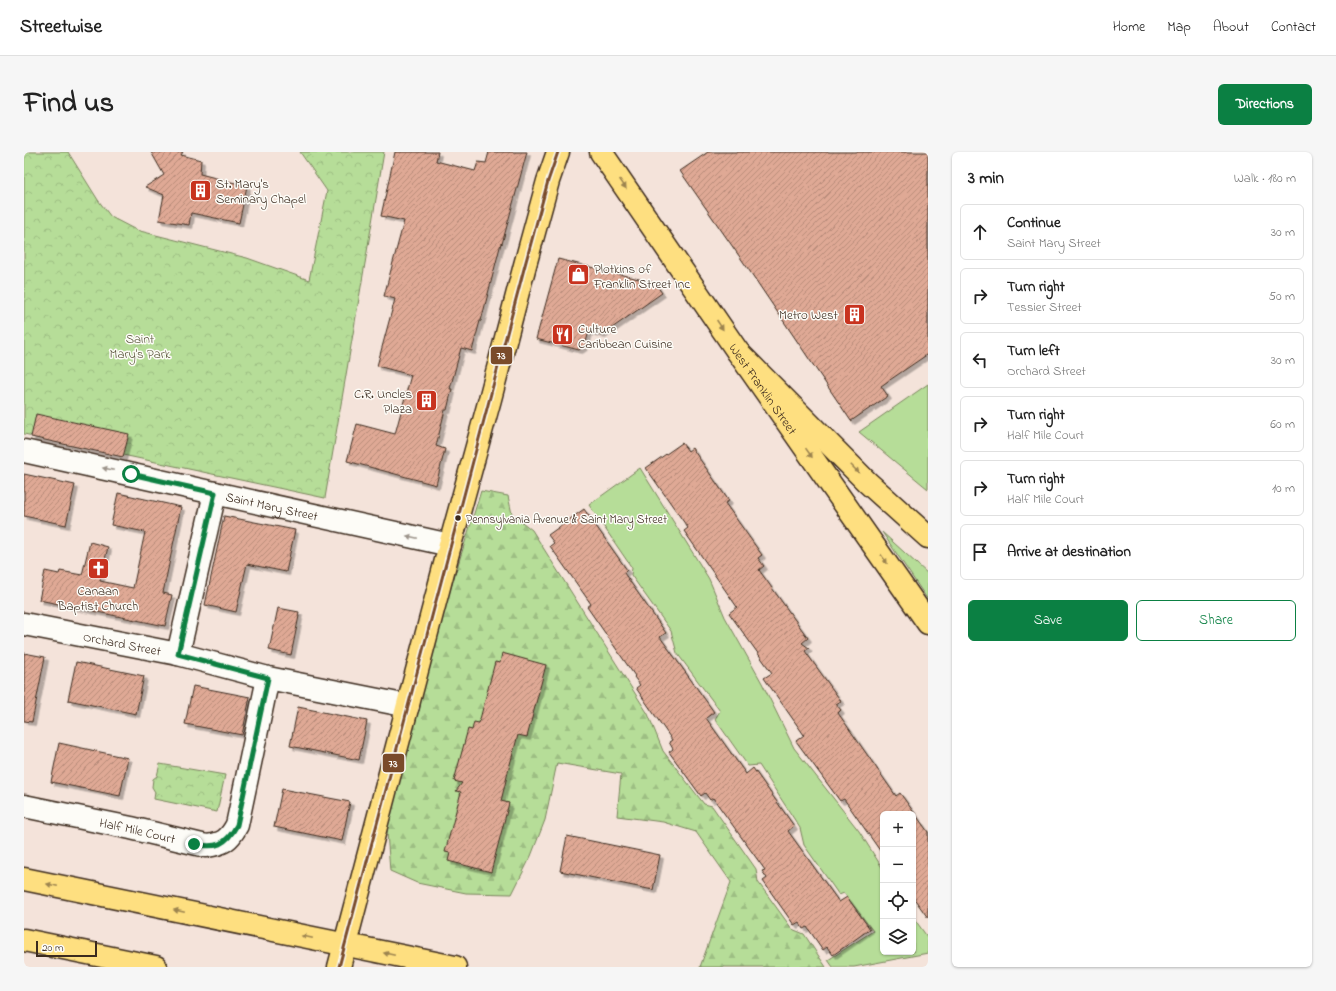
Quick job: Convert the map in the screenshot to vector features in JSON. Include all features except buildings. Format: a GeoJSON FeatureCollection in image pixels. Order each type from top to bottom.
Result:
{"type":"FeatureCollection","features":[{"type":"Feature","properties":{"kind":"main road"},"geometry":{"type":"LineString","coordinates":[[339,967],[450,545],[548,181],[558,152]]}},
{"type":"Feature","properties":{"kind":"main road","name":"West Franklin Street"},"geometry":{"type":"LineString","coordinates":[[602,152],[738,352],[928,623]]}},
{"type":"Feature","properties":{"kind":"main road"},"geometry":{"type":"LineString","coordinates":[[738,352],[868,482],[928,537]]}},
{"type":"Feature","properties":{"kind":"main road"},"geometry":{"type":"LineString","coordinates":[[24,879],[455,967]]}},
{"type":"Feature","properties":{"kind":"main road"},"geometry":{"type":"LineString","coordinates":[[24,940],[156,967]]}},
{"type":"Feature","properties":{"kind":"street","name":"Saint Mary Street"},"geometry":{"type":"LineString","coordinates":[[24,451],[450,545]]}},
{"type":"Feature","properties":{"kind":"street"},"geometry":{"type":"LineString","coordinates":[[178,654],[215,493]]}},
{"type":"Feature","properties":{"kind":"street","name":"Orchard Street"},"geometry":{"type":"LineString","coordinates":[[24,624],[178,654],[268,678],[408,706]]}},
{"type":"Feature","properties":{"kind":"street","name":"Half Mile Court"},"geometry":{"type":"LineString","coordinates":[[24,806],[132,828],[206,846],[216,845],[225,841],[231,836],[237,825],[268,678]]}},
{"type":"Feature","properties":{"kind":"green space","name":"Saint Mary's Park"},"geometry":{"type":"Polygon","coordinates":[[[24,152],[68,152],[98,200],[111,217],[136,230],[247,258],[309,280],[327,191],[300,152],[384,152],[325,498],[24,434],[24,152]]]}},
{"type":"Feature","properties":{"kind":"green space"},"geometry":{"type":"Polygon","coordinates":[[[928,384],[928,489],[859,432],[928,384]]]}},
{"type":"Feature","properties":{"kind":"green space"},"geometry":{"type":"Polygon","coordinates":[[[640,468],[709,579],[725,617],[762,683],[794,748],[859,831],[880,864],[880,955],[916,955],[916,921],[928,938],[928,953],[854,967],[833,967],[828,960],[873,931],[844,893],[839,895],[804,845],[800,828],[759,765],[748,766],[715,719],[720,711],[677,653],[671,631],[631,575],[632,568],[589,505],[640,468]]]}},
{"type":"Feature","properties":{"kind":"green space"},"geometry":{"type":"Polygon","coordinates":[[[481,491],[508,496],[512,514],[532,530],[648,714],[663,751],[704,804],[712,806],[756,869],[758,882],[792,929],[804,934],[826,967],[700,967],[731,882],[696,832],[663,822],[617,816],[621,774],[557,763],[545,820],[531,856],[512,894],[466,893],[417,883],[390,871],[385,806],[415,703],[481,491]]]}},
{"type":"Feature","properties":{"kind":"green space"},"geometry":{"type":"Polygon","coordinates":[[[882,532],[928,574],[928,600],[882,532]]]}},
{"type":"Feature","properties":{"kind":"green space"},"geometry":{"type":"Polygon","coordinates":[[[160,764],[225,775],[217,812],[154,799],[155,792],[152,787],[153,779],[157,776],[160,764]]]}},
{"type":"Feature","properties":{"kind":"transit line","name":"73"},"geometry":{"type":"LineString","coordinates":[[339,967],[525,265],[548,181],[558,152]]}},
{"type":"Feature","properties":{"kind":"place","name":"St. Mary's Seminary Chapel"},"geometry":{"type":"Point","coordinates":[200,190]}},
{"type":"Feature","properties":{"kind":"place","name":"Plotkins of Franklin Street Inc"},"geometry":{"type":"Point","coordinates":[579,275]}},
{"type":"Feature","properties":{"kind":"place","name":"Metro West"},"geometry":{"type":"Point","coordinates":[854,314]}},
{"type":"Feature","properties":{"kind":"place","name":"Culture Caribbean Cuisine"},"geometry":{"type":"Point","coordinates":[563,335]}},
{"type":"Feature","properties":{"kind":"place","name":"C.R. Uncles Plaza"},"geometry":{"type":"Point","coordinates":[427,400]}},
{"type":"Feature","properties":{"kind":"place","name":"Pennsylvania Avenue & Saint Mary Street"},"geometry":{"type":"Point","coordinates":[458,518]}},
{"type":"Feature","properties":{"kind":"place","name":"Canaan Baptist Church"},"geometry":{"type":"Point","coordinates":[98,568]}},
{"type":"Feature","properties":{"kind":"route"},"geometry":{"type":"LineString","coordinates":[[131,474],[215,493],[178,654],[268,678],[237,825],[231,836],[225,841],[216,845],[206,846],[194,844]]}}]}
